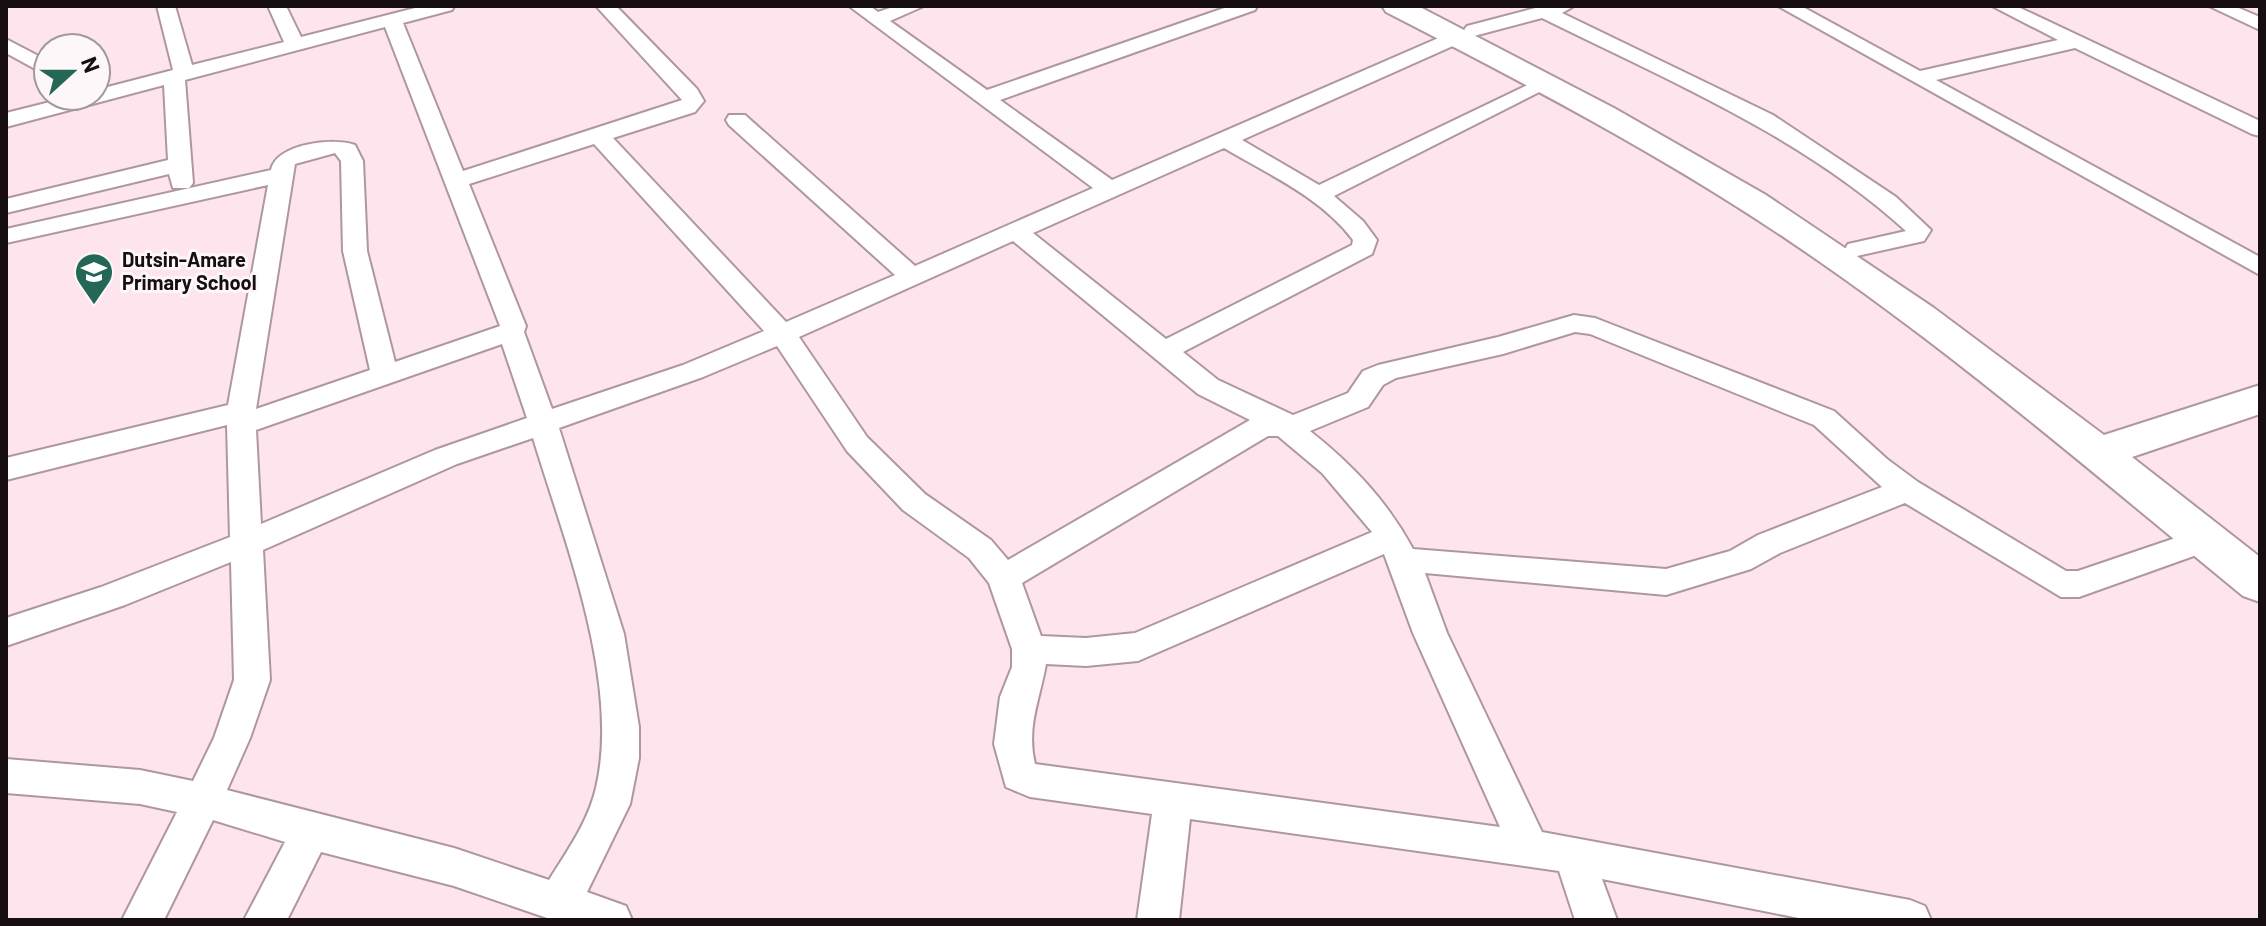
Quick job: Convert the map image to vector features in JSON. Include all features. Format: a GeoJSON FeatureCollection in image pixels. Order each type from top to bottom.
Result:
{"type":"FeatureCollection","features":[{"type":"Feature","properties":{"kind":"main road"},"geometry":{"type":"LineString","coordinates":[[1396,6],[1466,34],[1675,137],[1857,249],[2111,449],[2205,540],[2260,583]]}},
{"type":"Feature","properties":{"kind":"main road"},"geometry":{"type":"LineString","coordinates":[[1425,6],[1545,84],[1668,150],[1803,234],[1974,357],[2260,552]]}},
{"type":"Feature","properties":{"kind":"main road"},"geometry":{"type":"LineString","coordinates":[[2111,449],[2260,399]]}},
{"type":"Feature","properties":{"kind":"street"},"geometry":{"type":"LineString","coordinates":[[166,6],[179,76],[183,196]]}},
{"type":"Feature","properties":{"kind":"street"},"geometry":{"type":"LineString","coordinates":[[277,6],[295,45]]}},
{"type":"Feature","properties":{"kind":"street"},"geometry":{"type":"LineString","coordinates":[[112,92],[392,20],[415,10],[445,6]]}},
{"type":"Feature","properties":{"kind":"street"},"geometry":{"type":"LineString","coordinates":[[455,181],[687,107],[693,101],[690,93],[605,6]]}},
{"type":"Feature","properties":{"kind":"street"},"geometry":{"type":"LineString","coordinates":[[867,12],[915,6]]}},
{"type":"Feature","properties":{"kind":"street"},"geometry":{"type":"LineString","coordinates":[[987,97],[1248,6]]}},
{"type":"Feature","properties":{"kind":"street"},"geometry":{"type":"LineString","coordinates":[[1787,6],[2260,267]]}},
{"type":"Feature","properties":{"kind":"street"},"geometry":{"type":"LineString","coordinates":[[2001,6],[2260,129]]}},
{"type":"Feature","properties":{"kind":"street"},"geometry":{"type":"LineString","coordinates":[[2218,6],[2260,24]]}},
{"type":"Feature","properties":{"kind":"street"},"geometry":{"type":"LineString","coordinates":[[6,632],[113,596],[247,543],[446,457],[693,371],[1112,191],[1466,34],[1556,9],[1765,120],[1888,202],[1919,230],[1915,236],[1857,249]]}},
{"type":"Feature","properties":{"kind":"street"},"geometry":{"type":"LineString","coordinates":[[867,12],[1112,191]]}},
{"type":"Feature","properties":{"kind":"street"},"geometry":{"type":"LineString","coordinates":[[392,20],[513,326],[511,332],[544,423],[612,656],[621,724],[615,788],[595,843],[558,902]]}},
{"type":"Feature","properties":{"kind":"street"},"geometry":{"type":"LineString","coordinates":[[1917,78],[2077,42]]}},
{"type":"Feature","properties":{"kind":"street"},"geometry":{"type":"LineString","coordinates":[[6,45],[32,60]]}},
{"type":"Feature","properties":{"kind":"street"},"geometry":{"type":"LineString","coordinates":[[1317,195],[1545,84]]}},
{"type":"Feature","properties":{"kind":"street"},"geometry":{"type":"LineString","coordinates":[[6,120],[36,112]]}},
{"type":"Feature","properties":{"kind":"street"},"geometry":{"type":"LineString","coordinates":[[737,120],[912,277]]}},
{"type":"Feature","properties":{"kind":"street"},"geometry":{"type":"LineString","coordinates":[[598,135],[782,334],[857,444],[914,502],[980,549],[1004,578],[1029,649],[1029,667],[1018,697],[1012,744],[1019,775],[1030,780],[1573,855],[1910,920]]}},
{"type":"Feature","properties":{"kind":"street"},"geometry":{"type":"LineString","coordinates":[[1161,352],[1363,249],[1365,240],[1360,231],[1317,195],[1227,140]]}},
{"type":"Feature","properties":{"kind":"street"},"geometry":{"type":"LineString","coordinates":[[143,920],[237,726],[252,680],[241,418],[284,162],[290,157],[337,146],[347,150],[355,181],[355,251],[385,376]]}},
{"type":"Feature","properties":{"kind":"street"},"geometry":{"type":"LineString","coordinates":[[6,206],[180,164]]}},
{"type":"Feature","properties":{"kind":"street"},"geometry":{"type":"LineString","coordinates":[[6,236],[282,175]]}},
{"type":"Feature","properties":{"kind":"street"},"geometry":{"type":"LineString","coordinates":[[1017,232],[1161,352],[1208,387],[1285,426],[1333,465],[1381,519],[1398,549],[1430,633],[1530,849]]}},
{"type":"Feature","properties":{"kind":"street"},"geometry":{"type":"LineString","coordinates":[[1004,578],[1262,426],[1296,425],[1358,400],[1373,378],[1388,371],[1503,345],[1574,323],[1585,323],[1824,418],[1876,467],[1907,490],[2061,584],[2079,584],[2205,540]]}},
{"type":"Feature","properties":{"kind":"street"},"geometry":{"type":"LineString","coordinates":[[10,476],[241,418],[385,376],[511,332]]}},
{"type":"Feature","properties":{"kind":"street"},"geometry":{"type":"LineString","coordinates":[[1029,649],[1086,652],[1138,647],[1398,549],[1446,561],[1666,582],[1740,560],[1769,544],[1907,490]]}},
{"type":"Feature","properties":{"kind":"street"},"geometry":{"type":"LineString","coordinates":[[6,776],[140,787],[203,800],[311,832],[454,867],[611,920]]}},
{"type":"Feature","properties":{"kind":"street"},"geometry":{"type":"LineString","coordinates":[[1158,920],[1173,798]]}},
{"type":"Feature","properties":{"kind":"street"},"geometry":{"type":"LineString","coordinates":[[265,920],[311,832]]}},
{"type":"Feature","properties":{"kind":"street"},"geometry":{"type":"LineString","coordinates":[[1573,855],[1596,920]]}},
{"type":"Feature","properties":{"kind":"place","name":"Dutsin-Amare Primary School"},"geometry":{"type":"Point","coordinates":[94,306]}}]}
